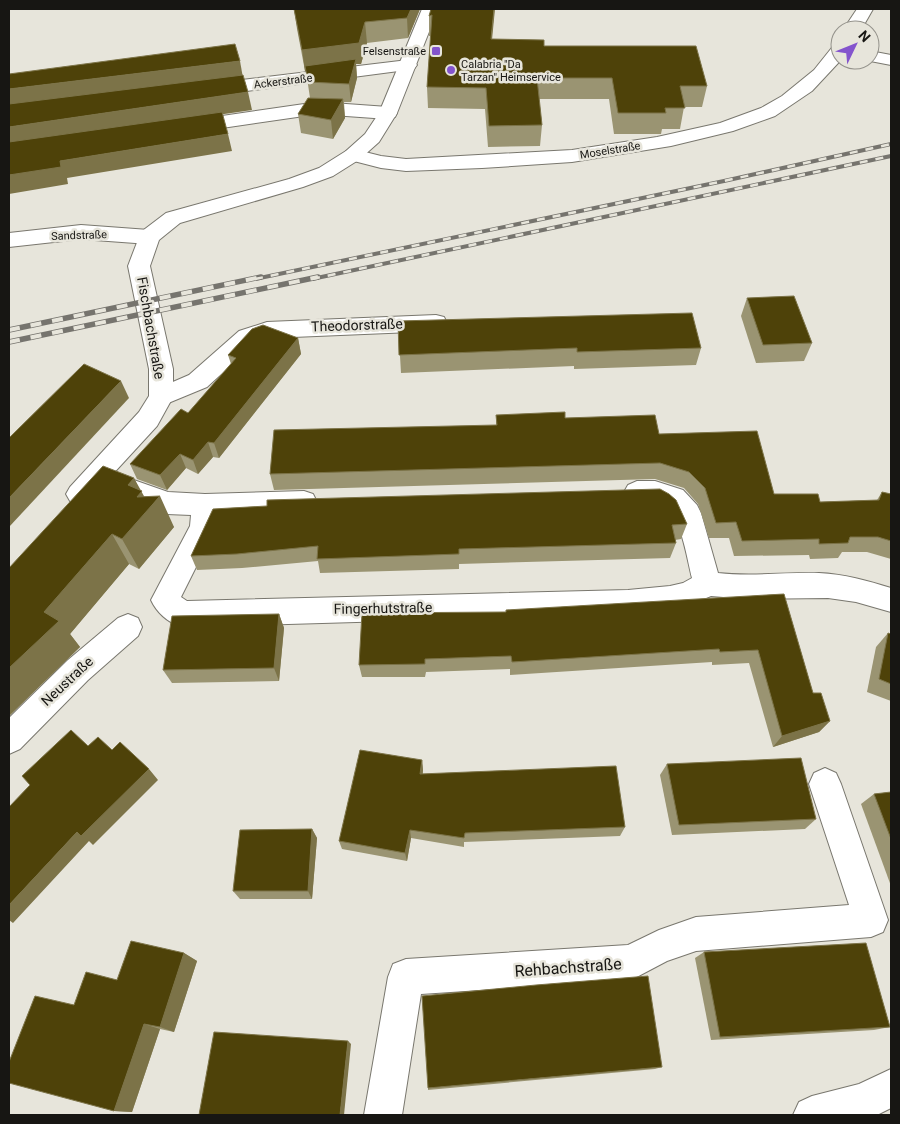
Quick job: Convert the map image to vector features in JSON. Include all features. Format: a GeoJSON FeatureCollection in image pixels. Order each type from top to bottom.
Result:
{"type":"FeatureCollection","features":[{"type":"Feature","properties":{"kind":"street"},"geometry":{"type":"LineString","coordinates":[[149,237],[173,218],[296,184],[326,172],[353,156],[372,138],[388,113],[430,9]]}},
{"type":"Feature","properties":{"kind":"street"},"geometry":{"type":"LineString","coordinates":[[858,20],[865,9]]}},
{"type":"Feature","properties":{"kind":"street","name":"Moselstraße"},"geometry":{"type":"LineString","coordinates":[[353,156],[406,165],[540,159],[633,147],[697,134],[740,122],[778,107],[804,90],[830,62]]}},
{"type":"Feature","properties":{"kind":"street","name":"Ackerstraße"},"geometry":{"type":"LineString","coordinates":[[194,92],[408,65]]}},
{"type":"Feature","properties":{"kind":"street"},"geometry":{"type":"LineString","coordinates":[[173,129],[318,108],[388,113]]}},
{"type":"Feature","properties":{"kind":"street","name":"Sandstraße"},"geometry":{"type":"LineString","coordinates":[[9,240],[81,232],[149,237]]}},
{"type":"Feature","properties":{"kind":"street","name":"Fischbachstraße"},"geometry":{"type":"LineString","coordinates":[[64,511],[148,418],[161,397],[161,369],[140,266],[149,237]]}},
{"type":"Feature","properties":{"kind":"street","name":"Theodorstraße"},"geometry":{"type":"LineString","coordinates":[[161,397],[198,381],[247,337],[267,330],[387,324],[456,323]]}},
{"type":"Feature","properties":{"kind":"street"},"geometry":{"type":"LineString","coordinates":[[95,476],[167,503],[205,505],[332,501]]}},
{"type":"Feature","properties":{"kind":"street"},"geometry":{"type":"LineString","coordinates":[[616,493],[655,492],[674,498],[688,513],[707,583],[728,587],[821,585],[873,594],[891,600]]}},
{"type":"Feature","properties":{"kind":"street","name":"Fingerhutstraße"},"geometry":{"type":"LineString","coordinates":[[205,505],[203,527],[165,600],[181,614],[628,602],[683,597],[699,590],[707,583]]}},
{"type":"Feature","properties":{"kind":"street","name":"Neustraße"},"geometry":{"type":"LineString","coordinates":[[9,739],[78,670],[128,627]]}},
{"type":"Feature","properties":{"kind":"street","name":"Rehbachstraße"},"geometry":{"type":"LineString","coordinates":[[383,1115],[406,977],[631,962],[659,947],[696,934],[871,920],[825,784]]}},
{"type":"Feature","properties":{"kind":"street"},"geometry":{"type":"LineString","coordinates":[[812,1115],[863,1102],[891,1088]]}},
{"type":"Feature","properties":{"kind":"building"},"geometry":{"type":"Polygon","coordinates":[[[294,9],[411,9],[407,18],[365,22],[359,43],[302,50],[294,9]]]}},
{"type":"Feature","properties":{"kind":"building"},"geometry":{"type":"Polygon","coordinates":[[[431,9],[494,9],[491,39],[544,40],[544,46],[696,46],[707,86],[680,86],[685,108],[665,108],[666,113],[618,113],[612,78],[537,78],[542,125],[489,126],[486,88],[427,87],[432,15],[429,16],[431,9]]]}},
{"type":"Feature","properties":{"kind":"building"},"geometry":{"type":"Polygon","coordinates":[[[235,44],[240,61],[9,89],[9,74],[235,44]]]}},
{"type":"Feature","properties":{"kind":"building"},"geometry":{"type":"Polygon","coordinates":[[[356,59],[349,84],[308,82],[305,66],[356,59]]]}},
{"type":"Feature","properties":{"kind":"building"},"geometry":{"type":"Polygon","coordinates":[[[243,75],[248,92],[9,127],[9,104],[243,75]]]}},
{"type":"Feature","properties":{"kind":"building"},"geometry":{"type":"Polygon","coordinates":[[[308,98],[343,99],[331,120],[298,114],[308,98]]]}},
{"type":"Feature","properties":{"kind":"building"},"geometry":{"type":"Polygon","coordinates":[[[222,112],[228,134],[60,161],[61,167],[9,175],[9,142],[222,112]]]}},
{"type":"Feature","properties":{"kind":"building"},"geometry":{"type":"Polygon","coordinates":[[[794,296],[812,343],[763,345],[747,298],[794,296]]]}},
{"type":"Feature","properties":{"kind":"building"},"geometry":{"type":"Polygon","coordinates":[[[692,313],[701,348],[577,352],[577,348],[399,355],[398,321],[692,313]]]}},
{"type":"Feature","properties":{"kind":"building"},"geometry":{"type":"Polygon","coordinates":[[[263,325],[298,338],[214,443],[208,442],[193,460],[180,454],[160,475],[130,464],[181,409],[188,413],[236,358],[228,355],[252,329],[263,325]]]}},
{"type":"Feature","properties":{"kind":"building"},"geometry":{"type":"Polygon","coordinates":[[[84,364],[121,381],[9,498],[9,438],[84,364]]]}},
{"type":"Feature","properties":{"kind":"building"},"geometry":{"type":"Polygon","coordinates":[[[565,412],[565,418],[655,415],[659,434],[757,431],[774,494],[818,494],[820,502],[879,500],[882,492],[891,494],[891,541],[878,537],[850,537],[848,543],[819,544],[819,539],[742,541],[736,522],[716,523],[705,488],[689,472],[660,463],[270,474],[274,430],[497,425],[496,415],[565,412]]]}},
{"type":"Feature","properties":{"kind":"building"},"geometry":{"type":"Polygon","coordinates":[[[103,466],[134,478],[128,485],[142,491],[137,497],[160,496],[122,539],[112,534],[44,612],[59,621],[9,668],[9,568],[103,466]]]}},
{"type":"Feature","properties":{"kind":"building"},"geometry":{"type":"Polygon","coordinates":[[[660,489],[676,500],[687,524],[672,525],[676,543],[459,549],[459,554],[317,559],[318,546],[237,554],[191,556],[213,509],[267,506],[267,500],[660,489]]]}},
{"type":"Feature","properties":{"kind":"building"},"geometry":{"type":"Polygon","coordinates":[[[784,594],[813,693],[821,693],[830,721],[782,736],[758,650],[720,652],[719,649],[512,662],[511,656],[425,659],[425,664],[359,665],[362,613],[506,612],[506,610],[784,594]]]}},
{"type":"Feature","properties":{"kind":"building"},"geometry":{"type":"Polygon","coordinates":[[[279,614],[274,668],[163,670],[172,616],[279,614]]]}},
{"type":"Feature","properties":{"kind":"building"},"geometry":{"type":"Polygon","coordinates":[[[888,633],[891,634],[891,684],[879,679],[888,633]]]}},
{"type":"Feature","properties":{"kind":"building"},"geometry":{"type":"Polygon","coordinates":[[[71,730],[88,746],[98,737],[112,750],[120,742],[149,769],[81,836],[77,832],[9,905],[9,807],[30,785],[22,776],[71,730]]]}},
{"type":"Feature","properties":{"kind":"building"},"geometry":{"type":"Polygon","coordinates":[[[360,750],[422,760],[420,774],[616,766],[625,827],[465,833],[464,838],[410,830],[405,853],[339,841],[360,750]]]}},
{"type":"Feature","properties":{"kind":"building"},"geometry":{"type":"Polygon","coordinates":[[[801,758],[816,819],[679,825],[667,764],[801,758]]]}},
{"type":"Feature","properties":{"kind":"building"},"geometry":{"type":"Polygon","coordinates":[[[891,792],[891,839],[874,794],[891,792]]]}},
{"type":"Feature","properties":{"kind":"building"},"geometry":{"type":"Polygon","coordinates":[[[312,829],[308,891],[233,891],[240,830],[312,829]]]}},
{"type":"Feature","properties":{"kind":"building"},"geometry":{"type":"Polygon","coordinates":[[[131,941],[184,953],[160,1027],[144,1024],[114,1111],[9,1083],[9,1062],[35,996],[74,1005],[86,972],[117,980],[131,941]]]}},
{"type":"Feature","properties":{"kind":"building"},"geometry":{"type":"Polygon","coordinates":[[[866,943],[890,1027],[720,1037],[704,952],[866,943]]]}},
{"type":"Feature","properties":{"kind":"building"},"geometry":{"type":"Polygon","coordinates":[[[648,976],[662,1067],[428,1088],[422,996],[648,976]]]}},
{"type":"Feature","properties":{"kind":"building"},"geometry":{"type":"Polygon","coordinates":[[[214,1032],[348,1041],[340,1115],[199,1115],[214,1032]]]}},
{"type":"Feature","properties":{"kind":"railway"},"geometry":{"type":"LineString","coordinates":[[255,279],[724,181],[891,144]]}},
{"type":"Feature","properties":{"kind":"railway"},"geometry":{"type":"LineString","coordinates":[[312,279],[891,156]]}},
{"type":"Feature","properties":{"kind":"railway"},"geometry":{"type":"LineString","coordinates":[[9,330],[261,277]]}},
{"type":"Feature","properties":{"kind":"railway"},"geometry":{"type":"LineString","coordinates":[[9,342],[318,277]]}},
{"type":"Feature","properties":{"kind":"place","name":"Felsenstraße"},"geometry":{"type":"Point","coordinates":[436,51]}},
{"type":"Feature","properties":{"kind":"place","name":"Calabria \"Da Tarzan\" Heimservice"},"geometry":{"type":"Point","coordinates":[451,70]}}]}
